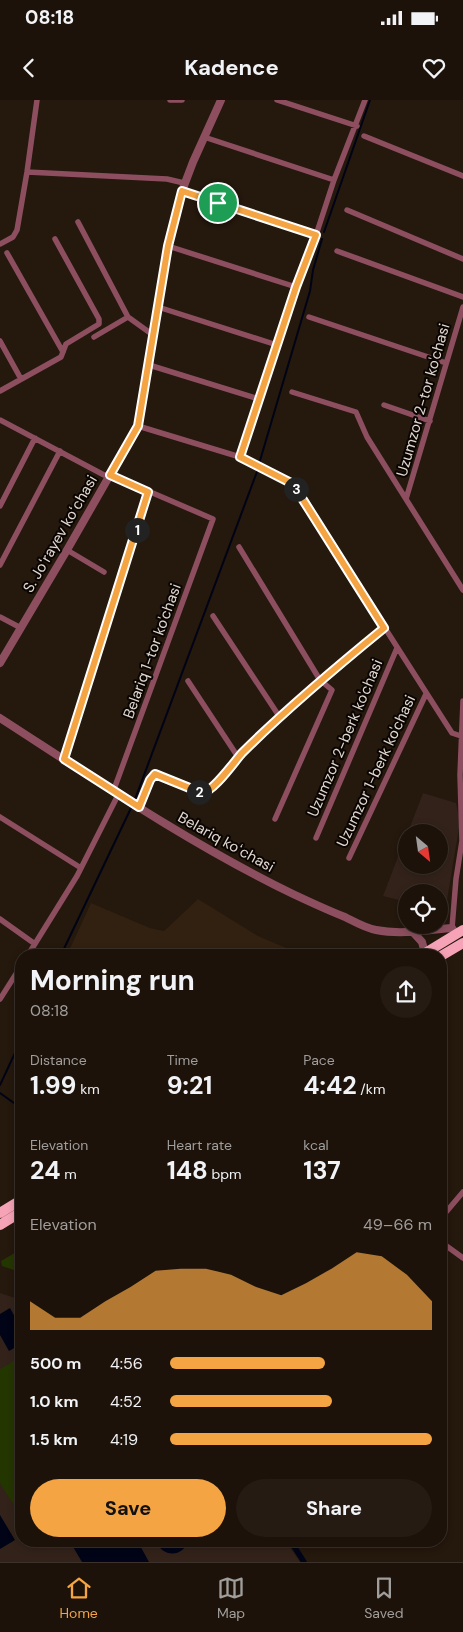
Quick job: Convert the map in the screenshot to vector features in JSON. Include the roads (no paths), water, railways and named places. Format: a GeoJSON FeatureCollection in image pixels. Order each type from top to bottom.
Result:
{"type":"FeatureCollection","features":[{"type":"Feature","properties":{"kind":"highway"},"geometry":{"type":"LineString","coordinates":[[430,949],[457,931],[463,944],[447,953]]}},
{"type":"Feature","properties":{"kind":"highway"},"geometry":{"type":"LineString","coordinates":[[0,1213],[15,1204]]}},
{"type":"Feature","properties":{"kind":"highway"},"geometry":{"type":"LineString","coordinates":[[0,1225],[15,1216]]}},
{"type":"Feature","properties":{"kind":"street"},"geometry":{"type":"LineString","coordinates":[[0,244],[13,237],[17,230],[37,100]]}},
{"type":"Feature","properties":{"kind":"street"},"geometry":{"type":"LineString","coordinates":[[170,100],[182,100]]}},
{"type":"Feature","properties":{"kind":"street","name":"S. Joʻrayev koʻchasi"},"geometry":{"type":"LineString","coordinates":[[0,663],[138,426],[168,246],[184,183],[221,100]]}},
{"type":"Feature","properties":{"kind":"street"},"geometry":{"type":"LineString","coordinates":[[277,100],[357,126]]}},
{"type":"Feature","properties":{"kind":"street"},"geometry":{"type":"LineString","coordinates":[[240,457],[296,287],[334,180],[366,100]]}},
{"type":"Feature","properties":{"kind":"street"},"geometry":{"type":"LineString","coordinates":[[364,136],[463,176]]}},
{"type":"Feature","properties":{"kind":"street"},"geometry":{"type":"LineString","coordinates":[[204,137],[334,180]]}},
{"type":"Feature","properties":{"kind":"street"},"geometry":{"type":"LineString","coordinates":[[27,172],[167,179],[184,183]]}},
{"type":"Feature","properties":{"kind":"street"},"geometry":{"type":"LineString","coordinates":[[182,191],[316,235]]}},
{"type":"Feature","properties":{"kind":"street"},"geometry":{"type":"LineString","coordinates":[[347,210],[463,259]]}},
{"type":"Feature","properties":{"kind":"street"},"geometry":{"type":"LineString","coordinates":[[78,222],[128,317],[153,335]]}},
{"type":"Feature","properties":{"kind":"street"},"geometry":{"type":"LineString","coordinates":[[0,391],[61,356],[66,344],[96,327],[100,322],[54,239]]}},
{"type":"Feature","properties":{"kind":"street"},"geometry":{"type":"LineString","coordinates":[[168,246],[296,287]]}},
{"type":"Feature","properties":{"kind":"street"},"geometry":{"type":"LineString","coordinates":[[337,250],[463,297]]}},
{"type":"Feature","properties":{"kind":"street"},"geometry":{"type":"LineString","coordinates":[[7,253],[63,352]]}},
{"type":"Feature","properties":{"kind":"street"},"geometry":{"type":"LineString","coordinates":[[158,307],[277,344]]}},
{"type":"Feature","properties":{"kind":"street","name":"Uzumzor 2-tor ko'chasi"},"geometry":{"type":"LineString","coordinates":[[406,499],[463,307]]}},
{"type":"Feature","properties":{"kind":"street"},"geometry":{"type":"LineString","coordinates":[[94,336],[128,317]]}},
{"type":"Feature","properties":{"kind":"street"},"geometry":{"type":"LineString","coordinates":[[309,317],[446,363]]}},
{"type":"Feature","properties":{"kind":"street"},"geometry":{"type":"LineString","coordinates":[[0,341],[21,379]]}},
{"type":"Feature","properties":{"kind":"street"},"geometry":{"type":"LineString","coordinates":[[149,365],[259,399]]}},
{"type":"Feature","properties":{"kind":"street"},"geometry":{"type":"LineString","coordinates":[[292,392],[356,412],[366,437],[463,590]]}},
{"type":"Feature","properties":{"kind":"street"},"geometry":{"type":"LineString","coordinates":[[384,405],[430,421]]}},
{"type":"Feature","properties":{"kind":"street"},"geometry":{"type":"LineString","coordinates":[[0,420],[104,475],[110,475],[148,492],[64,759]]}},
{"type":"Feature","properties":{"kind":"street"},"geometry":{"type":"LineString","coordinates":[[138,426],[240,457],[293,484],[426,694],[452,733],[461,736]]}},
{"type":"Feature","properties":{"kind":"street"},"geometry":{"type":"LineString","coordinates":[[0,506],[35,438]]}},
{"type":"Feature","properties":{"kind":"street"},"geometry":{"type":"LineString","coordinates":[[0,565],[60,452]]}},
{"type":"Feature","properties":{"kind":"street","name":"Belariq 1-tor ko'chasi"},"geometry":{"type":"LineString","coordinates":[[32,949],[81,868],[116,793],[213,519],[148,492]]}},
{"type":"Feature","properties":{"kind":"street"},"geometry":{"type":"LineString","coordinates":[[239,547],[320,680],[332,690],[275,819]]}},
{"type":"Feature","properties":{"kind":"street"},"geometry":{"type":"LineString","coordinates":[[67,550],[104,572]]}},
{"type":"Feature","properties":{"kind":"street"},"geometry":{"type":"LineString","coordinates":[[0,616],[21,628]]}},
{"type":"Feature","properties":{"kind":"street"},"geometry":{"type":"LineString","coordinates":[[213,616],[279,716]]}},
{"type":"Feature","properties":{"kind":"street"},"geometry":{"type":"LineString","coordinates":[[135,805],[155,774],[202,793],[206,792],[279,716],[384,628]]}},
{"type":"Feature","properties":{"kind":"street","name":"Uzumzor 2-berk ko'chasi"},"geometry":{"type":"LineString","coordinates":[[316,838],[397,648]]}},
{"type":"Feature","properties":{"kind":"street"},"geometry":{"type":"LineString","coordinates":[[188,681],[238,757]]}},
{"type":"Feature","properties":{"kind":"street","name":"Uzumzor 1-berk ko'chasi"},"geometry":{"type":"LineString","coordinates":[[349,858],[426,694]]}},
{"type":"Feature","properties":{"kind":"street"},"geometry":{"type":"LineString","coordinates":[[457,931],[456,879],[462,841],[461,736],[463,701]]}},
{"type":"Feature","properties":{"kind":"street","name":"Belariq koʻchasi"},"geometry":{"type":"LineString","coordinates":[[0,718],[135,805],[236,864],[313,903],[371,928],[398,931]]}},
{"type":"Feature","properties":{"kind":"street"},"geometry":{"type":"LineString","coordinates":[[0,817],[81,868]]}},
{"type":"Feature","properties":{"kind":"street"},"geometry":{"type":"LineString","coordinates":[[0,920],[35,944]]}},
{"type":"Feature","properties":{"kind":"street"},"geometry":{"type":"LineString","coordinates":[[415,934],[422,942],[423,949]]}},
{"type":"Feature","properties":{"kind":"street"},"geometry":{"type":"LineString","coordinates":[[0,999],[15,975]]}},
{"type":"Feature","properties":{"kind":"street"},"geometry":{"type":"LineString","coordinates":[[447,1211],[463,1192]]}},
{"type":"Feature","properties":{"kind":"street"},"geometry":{"type":"LineString","coordinates":[[447,1246],[463,1258]]}},
{"type":"Feature","properties":{"kind":"water"},"geometry":{"type":"Polygon","coordinates":[[[10,1308],[15,1317],[15,1348],[9,1351],[0,1335],[0,1314],[10,1308]]]}},
{"type":"Feature","properties":{"kind":"water"},"geometry":{"type":"Polygon","coordinates":[[[0,1515],[15,1540],[0,1549],[0,1515]]]}},
{"type":"Feature","properties":{"kind":"water"},"geometry":{"type":"Polygon","coordinates":[[[73,1547],[141,1547],[149,1562],[82,1562],[73,1547]]]}},
{"type":"Feature","properties":{"kind":"water"},"geometry":{"type":"Polygon","coordinates":[[[160,1547],[185,1547],[172,1554],[160,1547]]]}},
{"type":"Feature","properties":{"kind":"waterway"},"geometry":{"type":"LineString","coordinates":[[324,232],[370,100]]}},
{"type":"Feature","properties":{"kind":"waterway"},"geometry":{"type":"LineString","coordinates":[[259,464],[310,291],[313,270],[322,239]]}},
{"type":"Feature","properties":{"kind":"waterway"},"geometry":{"type":"LineString","coordinates":[[134,802],[258,469]]}},
{"type":"Feature","properties":{"kind":"waterway"},"geometry":{"type":"LineString","coordinates":[[64,949],[132,806]]}},
{"type":"Feature","properties":{"kind":"waterway"},"geometry":{"type":"LineString","coordinates":[[0,1085],[15,1053]]}},
{"type":"Feature","properties":{"kind":"waterway"},"geometry":{"type":"LineString","coordinates":[[0,1093],[15,1104]]}},
{"type":"Feature","properties":{"kind":"waterway"},"geometry":{"type":"LineString","coordinates":[[294,1547],[304,1562]]}}]}
